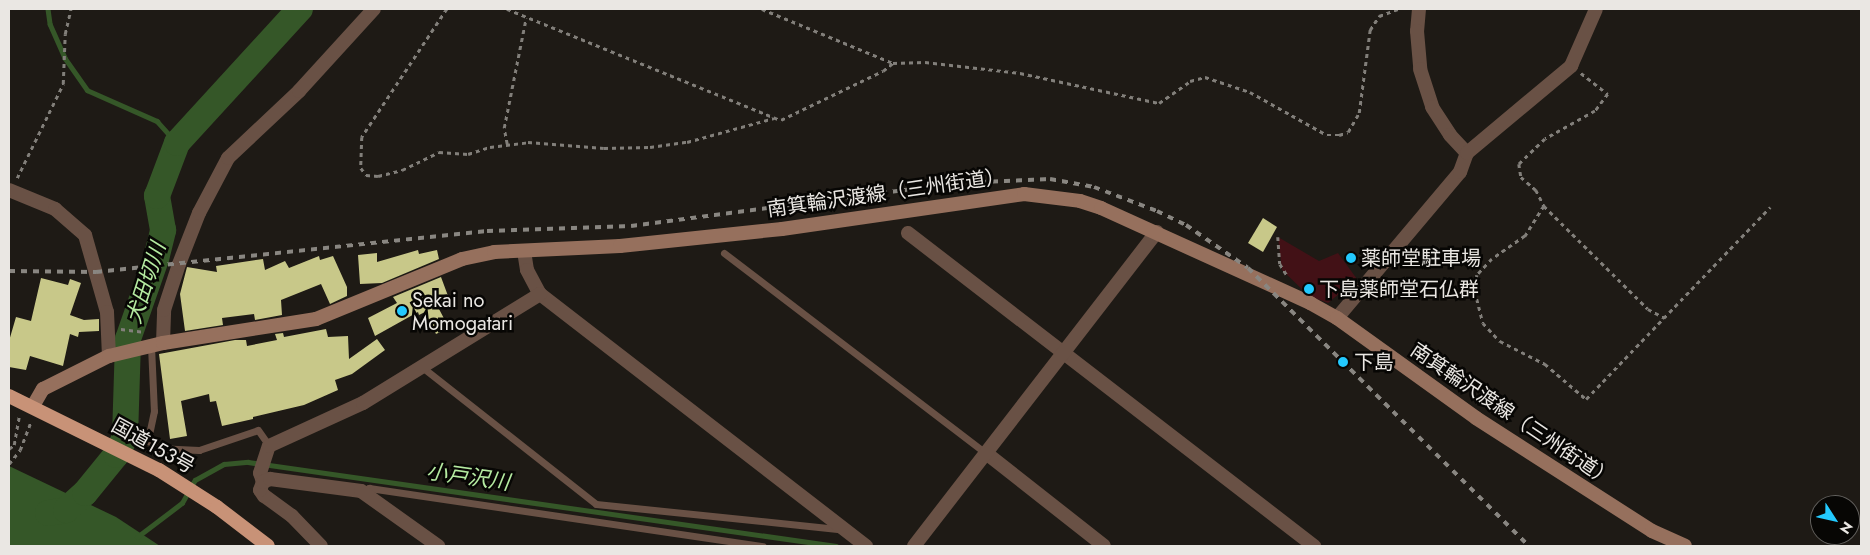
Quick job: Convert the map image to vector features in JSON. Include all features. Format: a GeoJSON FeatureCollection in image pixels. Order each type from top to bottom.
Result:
{"type":"FeatureCollection","features":[{"type":"Feature","properties":{"kind":"highway","name":"国道153号"},"geometry":{"type":"LineString","coordinates":[[9,396],[32,413],[89,434],[168,476],[217,507],[268,546]]}},
{"type":"Feature","properties":{"kind":"main road","name":"南箕輪沢渡線（三州街道）"},"geometry":{"type":"LineString","coordinates":[[32,413],[43,389],[112,355],[152,342],[316,319],[462,259],[494,252],[620,246],[782,229],[1024,194],[1080,201],[1157,232],[1337,318],[1476,418],[1652,531],[1685,546]]}},
{"type":"Feature","properties":{"kind":"street"},"geometry":{"type":"LineString","coordinates":[[152,342],[179,264],[213,184],[228,158],[300,91],[374,9]]}},
{"type":"Feature","properties":{"kind":"street"},"geometry":{"type":"LineString","coordinates":[[1419,9],[1417,31],[1420,69],[1432,107],[1450,135],[1467,153]]}},
{"type":"Feature","properties":{"kind":"street"},"geometry":{"type":"LineString","coordinates":[[1337,318],[1460,172],[1467,153],[1571,66],[1596,9]]}},
{"type":"Feature","properties":{"kind":"street"},"geometry":{"type":"LineString","coordinates":[[9,191],[55,209],[85,235],[107,312],[112,355]]}},
{"type":"Feature","properties":{"kind":"street"},"geometry":{"type":"LineString","coordinates":[[914,546],[1157,232]]}},
{"type":"Feature","properties":{"kind":"street"},"geometry":{"type":"LineString","coordinates":[[908,233],[1314,546]]}},
{"type":"Feature","properties":{"kind":"street"},"geometry":{"type":"LineString","coordinates":[[524,251],[527,270],[540,294],[863,543]]}},
{"type":"Feature","properties":{"kind":"street"},"geometry":{"type":"LineString","coordinates":[[321,546],[292,516],[264,496],[260,490],[266,452],[336,418],[540,294]]}},
{"type":"Feature","properties":{"kind":"street"},"geometry":{"type":"LineString","coordinates":[[986,453],[1104,546]]}},
{"type":"Feature","properties":{"kind":"street"},"geometry":{"type":"LineString","coordinates":[[262,477],[361,491],[438,546]]}},
{"type":"Feature","properties":{"kind":"lane"},"geometry":{"type":"LineString","coordinates":[[724,253],[986,453]]}},
{"type":"Feature","properties":{"kind":"lane"},"geometry":{"type":"LineString","coordinates":[[1364,262],[1367,260],[1377,272]]}},
{"type":"Feature","properties":{"kind":"lane"},"geometry":{"type":"LineString","coordinates":[[152,342],[154,411],[149,441],[156,448],[199,450],[258,430],[266,452]]}},
{"type":"Feature","properties":{"kind":"lane"},"geometry":{"type":"LineString","coordinates":[[422,367],[596,504],[847,530]]}},
{"type":"Feature","properties":{"kind":"lane"},"geometry":{"type":"LineString","coordinates":[[361,491],[369,488],[763,546]]}},
{"type":"Feature","properties":{"kind":"path"},"geometry":{"type":"LineString","coordinates":[[9,191],[63,84],[65,39],[71,9]]}},
{"type":"Feature","properties":{"kind":"path"},"geometry":{"type":"LineString","coordinates":[[447,9],[362,137],[361,168],[366,175],[378,176],[402,170],[440,152],[468,154],[507,144],[548,142],[604,148],[650,147],[688,142],[774,118],[790,116],[827,96],[883,71],[893,63]]}},
{"type":"Feature","properties":{"kind":"path"},"geometry":{"type":"LineString","coordinates":[[507,9],[774,118]]}},
{"type":"Feature","properties":{"kind":"path"},"geometry":{"type":"LineString","coordinates":[[762,9],[893,63],[925,62],[1020,73],[1160,103],[1190,81],[1205,77],[1250,92],[1327,135],[1340,135],[1348,132],[1359,113],[1370,30],[1379,16],[1398,9]]}},
{"type":"Feature","properties":{"kind":"path"},"geometry":{"type":"LineString","coordinates":[[507,144],[504,128],[526,18]]}},
{"type":"Feature","properties":{"kind":"path"},"geometry":{"type":"LineString","coordinates":[[1571,66],[1608,94],[1594,110],[1545,139],[1519,164],[1521,177],[1536,190],[1544,206],[1648,309],[1665,318]]}},
{"type":"Feature","properties":{"kind":"path"},"geometry":{"type":"LineString","coordinates":[[1544,206],[1525,236],[1492,259],[1477,275],[1474,291],[1483,322],[1500,341],[1545,364],[1586,399],[1770,207]]}},
{"type":"Feature","properties":{"kind":"path"},"geometry":{"type":"LineString","coordinates":[[1278,237],[1282,270],[1294,283]]}},
{"type":"Feature","properties":{"kind":"path"},"geometry":{"type":"LineString","coordinates":[[112,328],[152,342]]}},
{"type":"Feature","properties":{"kind":"path"},"geometry":{"type":"LineString","coordinates":[[9,464],[20,450],[32,413]]}},
{"type":"Feature","properties":{"kind":"path"},"geometry":{"type":"LineString","coordinates":[[9,449],[14,445],[19,414]]}},
{"type":"Feature","properties":{"kind":"shaded area"},"geometry":{"type":"Polygon","coordinates":[[[1278,237],[1319,261],[1338,253],[1357,279],[1328,303],[1309,296],[1282,270],[1278,237]]]}},
{"type":"Feature","properties":{"kind":"shaded area"},"geometry":{"type":"Polygon","coordinates":[[[9,466],[116,517],[160,546],[9,546],[9,466]]]}},
{"type":"Feature","properties":{"kind":"building"},"geometry":{"type":"Polygon","coordinates":[[[1263,218],[1277,227],[1263,252],[1248,243],[1263,218]]]}},
{"type":"Feature","properties":{"kind":"building"},"geometry":{"type":"Polygon","coordinates":[[[418,250],[419,254],[437,250],[439,259],[382,283],[360,284],[358,255],[377,253],[377,262],[418,250]]]}},
{"type":"Feature","properties":{"kind":"building"},"geometry":{"type":"Polygon","coordinates":[[[319,256],[320,260],[333,256],[347,287],[347,296],[330,304],[321,284],[281,300],[282,315],[255,320],[254,314],[222,318],[223,325],[185,331],[180,294],[187,267],[217,272],[216,266],[263,259],[265,270],[285,261],[289,268],[319,256]]]}},
{"type":"Feature","properties":{"kind":"building"},"geometry":{"type":"Polygon","coordinates":[[[441,277],[451,304],[439,309],[449,328],[436,334],[425,312],[419,315],[418,312],[375,336],[368,318],[397,303],[393,297],[441,277]]]}},
{"type":"Feature","properties":{"kind":"building"},"geometry":{"type":"Polygon","coordinates":[[[41,278],[68,285],[70,279],[81,283],[70,315],[84,320],[99,319],[99,331],[79,332],[78,337],[70,334],[63,366],[30,356],[26,370],[9,367],[9,341],[16,317],[31,321],[41,278]]]}},
{"type":"Feature","properties":{"kind":"building"},"geometry":{"type":"Polygon","coordinates":[[[326,329],[328,337],[348,336],[349,359],[377,339],[385,350],[352,374],[335,380],[338,390],[304,405],[253,417],[253,419],[222,426],[216,401],[210,402],[209,394],[181,401],[187,436],[170,439],[159,354],[235,340],[246,340],[247,346],[277,340],[275,334],[283,333],[284,337],[326,329]]]}},
{"type":"Feature","properties":{"kind":"waterway"},"geometry":{"type":"LineString","coordinates":[[48,9],[50,24],[65,58],[87,90],[157,121],[177,143]]}},
{"type":"Feature","properties":{"kind":"waterway","name":"犬田切川"},"geometry":{"type":"LineString","coordinates":[[48,513],[66,510],[85,493],[116,455],[125,437],[128,339],[156,259],[163,230],[157,196],[177,143],[300,9]]}},
{"type":"Feature","properties":{"kind":"waterway","name":"小戸沢川"},"geometry":{"type":"LineString","coordinates":[[137,537],[182,503],[195,480],[224,464],[248,462],[836,546]]}},
{"type":"Feature","properties":{"kind":"railway"},"geometry":{"type":"LineString","coordinates":[[9,271],[96,272],[487,231],[631,226],[956,183],[1050,179],[1094,187],[1157,211],[1186,225],[1248,268],[1529,546]]}},
{"type":"Feature","properties":{"kind":"place","name":"薬師堂駐車場"},"geometry":{"type":"Point","coordinates":[1351,258]}},
{"type":"Feature","properties":{"kind":"place","name":"下島薬師堂石仏群"},"geometry":{"type":"Point","coordinates":[1309,289]}},
{"type":"Feature","properties":{"kind":"place","name":"Sekai no Momogatari"},"geometry":{"type":"Point","coordinates":[402,311]}},
{"type":"Feature","properties":{"kind":"place","name":"下島"},"geometry":{"type":"Point","coordinates":[1343,362]}}]}
